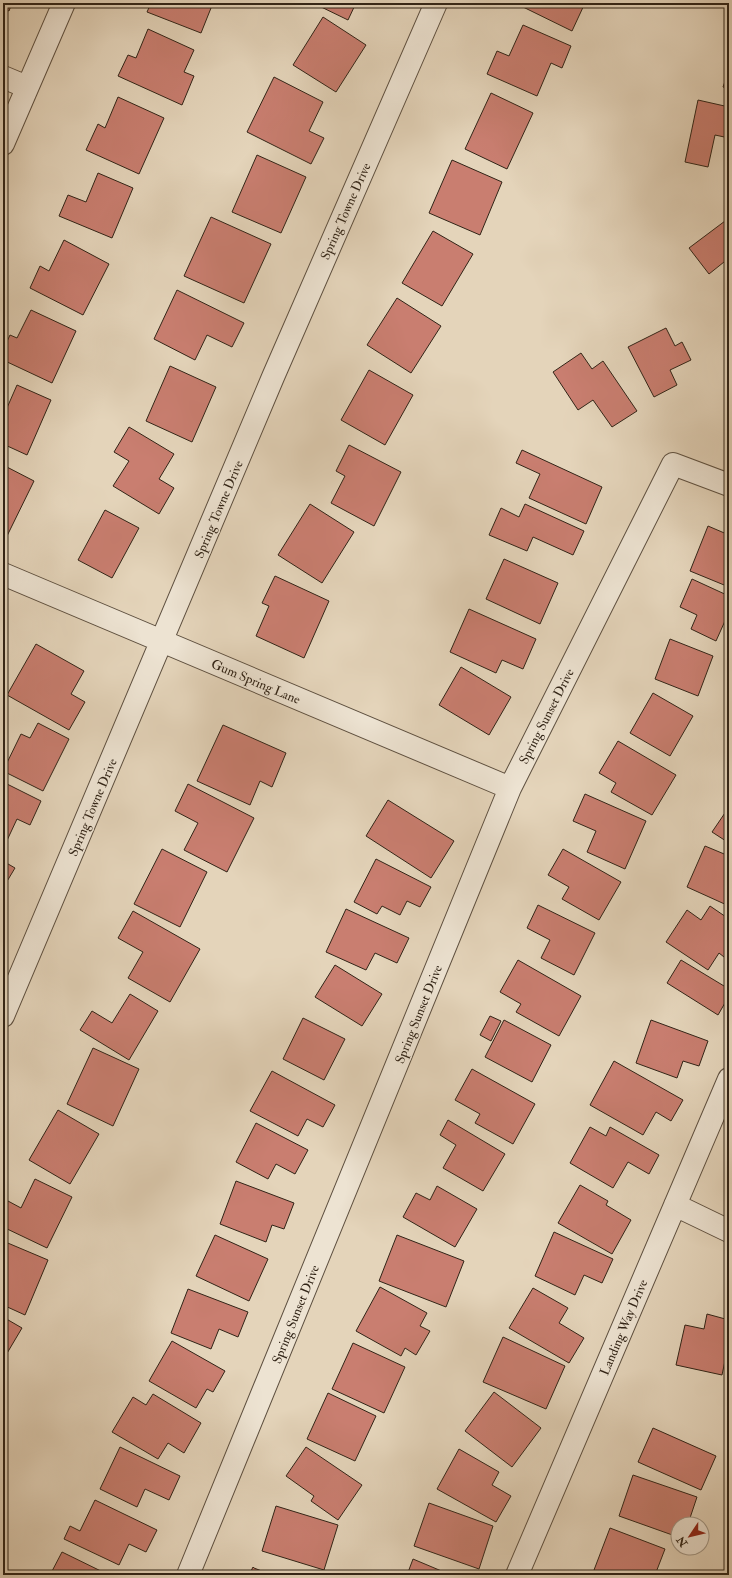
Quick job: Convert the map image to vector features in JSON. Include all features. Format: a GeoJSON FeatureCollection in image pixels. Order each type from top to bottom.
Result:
{"type":"FeatureCollection","features":[{"type":"Feature","properties":{"kind":"street"},"geometry":{"type":"LineString","coordinates":[[3,144],[64,3]]}},
{"type":"Feature","properties":{"kind":"street","name":"Spring Towne Drive"},"geometry":{"type":"LineString","coordinates":[[3,1016],[273,377],[436,3]]}},
{"type":"Feature","properties":{"kind":"street"},"geometry":{"type":"LineString","coordinates":[[3,77],[27,87]]}},
{"type":"Feature","properties":{"kind":"street","name":"Spring Sunset Drive"},"geometry":{"type":"LineString","coordinates":[[188,1575],[510,788],[673,464],[729,485]]}},
{"type":"Feature","properties":{"kind":"street","name":"Gum Spring Lane"},"geometry":{"type":"LineString","coordinates":[[3,574],[510,788]]}},
{"type":"Feature","properties":{"kind":"street","name":"Landing Way Drive"},"geometry":{"type":"LineString","coordinates":[[517,1575],[729,1079]]}},
{"type":"Feature","properties":{"kind":"street"},"geometry":{"type":"LineString","coordinates":[[676,1205],[729,1231]]}},
{"type":"Feature","properties":{"kind":"building"},"geometry":{"type":"Polygon","coordinates":[[[3,3],[12,3],[9,11],[3,8],[3,3]]]}},
{"type":"Feature","properties":{"kind":"building"},"geometry":{"type":"Polygon","coordinates":[[[151,3],[213,3],[201,33],[147,12],[151,3]]]}},
{"type":"Feature","properties":{"kind":"building"},"geometry":{"type":"Polygon","coordinates":[[[313,3],[356,3],[348,20],[313,3]]]}},
{"type":"Feature","properties":{"kind":"building"},"geometry":{"type":"Polygon","coordinates":[[[522,3],[585,3],[572,31],[521,6],[522,3]]]}},
{"type":"Feature","properties":{"kind":"building"},"geometry":{"type":"Polygon","coordinates":[[[323,17],[366,45],[336,92],[293,65],[323,17]]]}},
{"type":"Feature","properties":{"kind":"building"},"geometry":{"type":"Polygon","coordinates":[[[523,25],[571,46],[562,68],[551,63],[537,96],[487,74],[497,51],[509,56],[523,25]]]}},
{"type":"Feature","properties":{"kind":"building"},"geometry":{"type":"Polygon","coordinates":[[[148,29],[194,50],[184,72],[194,76],[182,105],[118,76],[128,55],[136,58],[148,29]]]}},
{"type":"Feature","properties":{"kind":"building"},"geometry":{"type":"Polygon","coordinates":[[[729,70],[729,89],[723,87],[729,70]]]}},
{"type":"Feature","properties":{"kind":"building"},"geometry":{"type":"Polygon","coordinates":[[[274,77],[323,102],[309,131],[324,138],[311,164],[247,132],[274,77]]]}},
{"type":"Feature","properties":{"kind":"building"},"geometry":{"type":"Polygon","coordinates":[[[491,93],[533,113],[507,169],[465,149],[491,93]]]}},
{"type":"Feature","properties":{"kind":"building"},"geometry":{"type":"Polygon","coordinates":[[[118,97],[164,118],[139,174],[86,150],[98,124],[105,128],[118,97]]]}},
{"type":"Feature","properties":{"kind":"building"},"geometry":{"type":"Polygon","coordinates":[[[698,100],[729,107],[729,138],[715,135],[708,167],[685,162],[698,100]]]}},
{"type":"Feature","properties":{"kind":"building"},"geometry":{"type":"Polygon","coordinates":[[[257,155],[306,177],[281,233],[232,212],[257,155]]]}},
{"type":"Feature","properties":{"kind":"building"},"geometry":{"type":"Polygon","coordinates":[[[452,160],[502,182],[480,235],[429,213],[452,160]]]}},
{"type":"Feature","properties":{"kind":"building"},"geometry":{"type":"Polygon","coordinates":[[[98,173],[133,188],[112,238],[59,216],[68,195],[86,202],[98,173]]]}},
{"type":"Feature","properties":{"kind":"building"},"geometry":{"type":"Polygon","coordinates":[[[211,217],[271,244],[244,303],[184,276],[211,217]]]}},
{"type":"Feature","properties":{"kind":"building"},"geometry":{"type":"Polygon","coordinates":[[[729,218],[729,258],[709,274],[689,248],[729,218]]]}},
{"type":"Feature","properties":{"kind":"building"},"geometry":{"type":"Polygon","coordinates":[[[433,231],[473,254],[442,306],[402,283],[433,231]]]}},
{"type":"Feature","properties":{"kind":"building"},"geometry":{"type":"Polygon","coordinates":[[[64,240],[109,264],[83,315],[30,288],[40,266],[49,271],[64,240]]]}},
{"type":"Feature","properties":{"kind":"building"},"geometry":{"type":"Polygon","coordinates":[[[177,290],[244,323],[232,347],[207,335],[195,360],[154,339],[177,290]]]}},
{"type":"Feature","properties":{"kind":"building"},"geometry":{"type":"Polygon","coordinates":[[[397,298],[441,326],[411,373],[367,345],[397,298]]]}},
{"type":"Feature","properties":{"kind":"building"},"geometry":{"type":"Polygon","coordinates":[[[31,310],[76,331],[52,383],[3,360],[3,350],[10,335],[17,338],[31,310]]]}},
{"type":"Feature","properties":{"kind":"building"},"geometry":{"type":"Polygon","coordinates":[[[666,328],[675,346],[682,342],[691,360],[670,370],[677,385],[654,397],[628,347],[666,328]]]}},
{"type":"Feature","properties":{"kind":"building"},"geometry":{"type":"Polygon","coordinates":[[[581,353],[592,369],[603,361],[637,411],[612,427],[593,400],[578,410],[553,372],[581,353]]]}},
{"type":"Feature","properties":{"kind":"building"},"geometry":{"type":"Polygon","coordinates":[[[170,366],[216,387],[192,442],[146,421],[170,366]]]}},
{"type":"Feature","properties":{"kind":"building"},"geometry":{"type":"Polygon","coordinates":[[[369,370],[413,395],[385,445],[341,420],[369,370]]]}},
{"type":"Feature","properties":{"kind":"building"},"geometry":{"type":"Polygon","coordinates":[[[17,385],[51,400],[27,455],[3,444],[3,417],[17,385]]]}},
{"type":"Feature","properties":{"kind":"building"},"geometry":{"type":"Polygon","coordinates":[[[129,427],[174,454],[159,479],[174,488],[159,514],[113,486],[129,461],[114,452],[129,427]]]}},
{"type":"Feature","properties":{"kind":"building"},"geometry":{"type":"Polygon","coordinates":[[[349,445],[401,472],[374,526],[331,503],[345,476],[336,471],[349,445]]]}},
{"type":"Feature","properties":{"kind":"building"},"geometry":{"type":"Polygon","coordinates":[[[522,450],[602,487],[586,524],[529,498],[540,474],[516,463],[522,450]]]}},
{"type":"Feature","properties":{"kind":"building"},"geometry":{"type":"Polygon","coordinates":[[[3,465],[34,481],[7,536],[3,534],[3,465]]]}},
{"type":"Feature","properties":{"kind":"building"},"geometry":{"type":"Polygon","coordinates":[[[310,504],[354,532],[322,583],[278,555],[310,504]]]}},
{"type":"Feature","properties":{"kind":"building"},"geometry":{"type":"Polygon","coordinates":[[[525,504],[584,531],[573,555],[533,537],[527,551],[489,535],[501,508],[519,517],[525,504]]]}},
{"type":"Feature","properties":{"kind":"building"},"geometry":{"type":"Polygon","coordinates":[[[105,510],[139,528],[112,578],[78,560],[105,510]]]}},
{"type":"Feature","properties":{"kind":"building"},"geometry":{"type":"Polygon","coordinates":[[[708,526],[729,535],[729,587],[690,571],[708,526]]]}},
{"type":"Feature","properties":{"kind":"building"},"geometry":{"type":"Polygon","coordinates":[[[504,559],[558,583],[540,624],[486,599],[504,559]]]}},
{"type":"Feature","properties":{"kind":"building"},"geometry":{"type":"Polygon","coordinates":[[[275,576],[329,601],[304,658],[256,636],[269,606],[262,603],[275,576]]]}},
{"type":"Feature","properties":{"kind":"building"},"geometry":{"type":"Polygon","coordinates":[[[692,579],[729,596],[729,612],[716,641],[691,629],[697,615],[680,607],[692,579]]]}},
{"type":"Feature","properties":{"kind":"building"},"geometry":{"type":"Polygon","coordinates":[[[469,609],[536,639],[523,669],[502,660],[496,673],[450,652],[469,609]]]}},
{"type":"Feature","properties":{"kind":"building"},"geometry":{"type":"Polygon","coordinates":[[[670,639],[713,656],[698,696],[655,679],[670,639]]]}},
{"type":"Feature","properties":{"kind":"building"},"geometry":{"type":"Polygon","coordinates":[[[36,644],[84,671],[71,694],[85,702],[69,730],[7,695],[36,644]]]}},
{"type":"Feature","properties":{"kind":"building"},"geometry":{"type":"Polygon","coordinates":[[[461,667],[511,697],[489,735],[439,705],[461,667]]]}},
{"type":"Feature","properties":{"kind":"building"},"geometry":{"type":"Polygon","coordinates":[[[653,693],[693,716],[670,756],[630,733],[653,693]]]}},
{"type":"Feature","properties":{"kind":"building"},"geometry":{"type":"Polygon","coordinates":[[[38,723],[69,739],[43,791],[3,771],[21,734],[30,738],[38,723]]]}},
{"type":"Feature","properties":{"kind":"building"},"geometry":{"type":"Polygon","coordinates":[[[223,725],[286,753],[272,787],[260,781],[250,805],[197,781],[223,725]]]}},
{"type":"Feature","properties":{"kind":"building"},"geometry":{"type":"Polygon","coordinates":[[[618,741],[676,775],[652,815],[611,792],[616,783],[599,773],[618,741]]]}},
{"type":"Feature","properties":{"kind":"building"},"geometry":{"type":"Polygon","coordinates":[[[3,782],[41,801],[30,825],[17,819],[3,849],[3,782]]]}},
{"type":"Feature","properties":{"kind":"building"},"geometry":{"type":"Polygon","coordinates":[[[188,784],[254,818],[227,872],[184,850],[198,823],[175,811],[188,784]]]}},
{"type":"Feature","properties":{"kind":"building"},"geometry":{"type":"Polygon","coordinates":[[[585,794],[646,821],[625,869],[587,852],[596,831],[573,821],[585,794]]]}},
{"type":"Feature","properties":{"kind":"building"},"geometry":{"type":"Polygon","coordinates":[[[388,800],[454,841],[431,878],[366,836],[388,800]]]}},
{"type":"Feature","properties":{"kind":"building"},"geometry":{"type":"Polygon","coordinates":[[[729,807],[729,843],[712,832],[729,807]]]}},
{"type":"Feature","properties":{"kind":"building"},"geometry":{"type":"Polygon","coordinates":[[[705,846],[729,856],[729,906],[687,887],[705,846]]]}},
{"type":"Feature","properties":{"kind":"building"},"geometry":{"type":"Polygon","coordinates":[[[162,849],[207,872],[180,927],[134,904],[162,849]]]}},
{"type":"Feature","properties":{"kind":"building"},"geometry":{"type":"Polygon","coordinates":[[[563,849],[621,882],[599,920],[562,899],[569,887],[548,875],[563,849]]]}},
{"type":"Feature","properties":{"kind":"building"},"geometry":{"type":"Polygon","coordinates":[[[376,859],[431,887],[420,907],[407,901],[400,915],[382,906],[377,914],[354,902],[376,859]]]}},
{"type":"Feature","properties":{"kind":"building"},"geometry":{"type":"Polygon","coordinates":[[[3,861],[15,868],[3,888],[3,861]]]}},
{"type":"Feature","properties":{"kind":"building"},"geometry":{"type":"Polygon","coordinates":[[[538,905],[595,933],[574,975],[541,958],[550,940],[527,928],[538,905]]]}},
{"type":"Feature","properties":{"kind":"building"},"geometry":{"type":"Polygon","coordinates":[[[710,906],[729,919],[729,961],[719,953],[708,970],[666,942],[687,910],[701,920],[710,906]]]}},
{"type":"Feature","properties":{"kind":"building"},"geometry":{"type":"Polygon","coordinates":[[[346,909],[409,938],[397,963],[375,953],[366,970],[326,952],[346,909]]]}},
{"type":"Feature","properties":{"kind":"building"},"geometry":{"type":"Polygon","coordinates":[[[133,911],[200,949],[170,1002],[128,978],[143,952],[118,938],[133,911]]]}},
{"type":"Feature","properties":{"kind":"building"},"geometry":{"type":"Polygon","coordinates":[[[518,960],[581,996],[559,1036],[516,1012],[521,1004],[500,992],[518,960]]]}},
{"type":"Feature","properties":{"kind":"building"},"geometry":{"type":"Polygon","coordinates":[[[681,960],[729,989],[729,996],[718,1015],[667,983],[681,960]]]}},
{"type":"Feature","properties":{"kind":"building"},"geometry":{"type":"Polygon","coordinates":[[[335,965],[382,994],[362,1026],[315,997],[335,965]]]}},
{"type":"Feature","properties":{"kind":"building"},"geometry":{"type":"Polygon","coordinates":[[[130,994],[158,1011],[129,1060],[80,1030],[92,1011],[112,1023],[130,994]]]}},
{"type":"Feature","properties":{"kind":"building"},"geometry":{"type":"Polygon","coordinates":[[[490,1016],[501,1021],[491,1041],[480,1035],[490,1016]]]}},
{"type":"Feature","properties":{"kind":"building"},"geometry":{"type":"Polygon","coordinates":[[[303,1018],[345,1039],[324,1080],[283,1059],[303,1018]]]}},
{"type":"Feature","properties":{"kind":"building"},"geometry":{"type":"Polygon","coordinates":[[[504,1020],[551,1045],[532,1082],[485,1057],[504,1020]]]}},
{"type":"Feature","properties":{"kind":"building"},"geometry":{"type":"Polygon","coordinates":[[[651,1020],[708,1041],[699,1066],[683,1061],[677,1078],[636,1063],[651,1020]]]}},
{"type":"Feature","properties":{"kind":"building"},"geometry":{"type":"Polygon","coordinates":[[[93,1048],[139,1069],[113,1126],[67,1104],[93,1048]]]}},
{"type":"Feature","properties":{"kind":"building"},"geometry":{"type":"Polygon","coordinates":[[[614,1061],[683,1100],[671,1121],[656,1112],[643,1135],[590,1105],[614,1061]]]}},
{"type":"Feature","properties":{"kind":"building"},"geometry":{"type":"Polygon","coordinates":[[[472,1069],[535,1104],[513,1144],[475,1123],[480,1114],[455,1100],[472,1069]]]}},
{"type":"Feature","properties":{"kind":"building"},"geometry":{"type":"Polygon","coordinates":[[[272,1071],[335,1105],[323,1127],[307,1119],[298,1136],[250,1111],[272,1071]]]}},
{"type":"Feature","properties":{"kind":"building"},"geometry":{"type":"Polygon","coordinates":[[[58,1110],[99,1134],[70,1184],[29,1160],[58,1110]]]}},
{"type":"Feature","properties":{"kind":"building"},"geometry":{"type":"Polygon","coordinates":[[[448,1120],[505,1154],[483,1191],[443,1168],[456,1145],[440,1135],[448,1120]]]}},
{"type":"Feature","properties":{"kind":"building"},"geometry":{"type":"Polygon","coordinates":[[[256,1123],[308,1150],[295,1174],[276,1164],[268,1179],[236,1162],[256,1123]]]}},
{"type":"Feature","properties":{"kind":"building"},"geometry":{"type":"Polygon","coordinates":[[[590,1127],[606,1136],[610,1127],[659,1155],[649,1174],[628,1162],[613,1188],[570,1163],[590,1127]]]}},
{"type":"Feature","properties":{"kind":"building"},"geometry":{"type":"Polygon","coordinates":[[[35,1179],[72,1197],[47,1248],[3,1227],[3,1211],[8,1201],[21,1208],[35,1179]]]}},
{"type":"Feature","properties":{"kind":"building"},"geometry":{"type":"Polygon","coordinates":[[[236,1181],[294,1203],[284,1229],[272,1225],[266,1242],[220,1224],[236,1181]]]}},
{"type":"Feature","properties":{"kind":"building"},"geometry":{"type":"Polygon","coordinates":[[[580,1185],[608,1201],[606,1205],[631,1220],[612,1254],[558,1223],[580,1185]]]}},
{"type":"Feature","properties":{"kind":"building"},"geometry":{"type":"Polygon","coordinates":[[[437,1186],[477,1209],[455,1247],[403,1217],[416,1193],[430,1200],[437,1186]]]}},
{"type":"Feature","properties":{"kind":"building"},"geometry":{"type":"Polygon","coordinates":[[[554,1232],[613,1259],[602,1283],[584,1275],[575,1295],[535,1276],[554,1232]]]}},
{"type":"Feature","properties":{"kind":"building"},"geometry":{"type":"Polygon","coordinates":[[[215,1235],[268,1259],[249,1301],[196,1276],[215,1235]]]}},
{"type":"Feature","properties":{"kind":"building"},"geometry":{"type":"Polygon","coordinates":[[[397,1235],[464,1261],[446,1307],[379,1281],[397,1235]]]}},
{"type":"Feature","properties":{"kind":"building"},"geometry":{"type":"Polygon","coordinates":[[[3,1241],[48,1260],[25,1315],[3,1305],[3,1241]]]}},
{"type":"Feature","properties":{"kind":"building"},"geometry":{"type":"Polygon","coordinates":[[[380,1287],[427,1313],[420,1326],[430,1331],[416,1355],[405,1348],[401,1356],[356,1331],[380,1287]]]}},
{"type":"Feature","properties":{"kind":"building"},"geometry":{"type":"Polygon","coordinates":[[[533,1288],[568,1308],[559,1323],[584,1338],[569,1363],[509,1328],[533,1288]]]}},
{"type":"Feature","properties":{"kind":"building"},"geometry":{"type":"Polygon","coordinates":[[[188,1289],[248,1312],[238,1337],[219,1329],[211,1349],[171,1333],[188,1289]]]}},
{"type":"Feature","properties":{"kind":"building"},"geometry":{"type":"Polygon","coordinates":[[[707,1314],[729,1320],[729,1342],[722,1375],[676,1365],[685,1325],[704,1329],[707,1314]]]}},
{"type":"Feature","properties":{"kind":"building"},"geometry":{"type":"Polygon","coordinates":[[[3,1317],[22,1328],[3,1360],[3,1317]]]}},
{"type":"Feature","properties":{"kind":"building"},"geometry":{"type":"Polygon","coordinates":[[[503,1337],[565,1366],[546,1409],[483,1382],[503,1337]]]}},
{"type":"Feature","properties":{"kind":"building"},"geometry":{"type":"Polygon","coordinates":[[[172,1341],[225,1371],[213,1392],[207,1389],[196,1408],[149,1381],[172,1341]]]}},
{"type":"Feature","properties":{"kind":"building"},"geometry":{"type":"Polygon","coordinates":[[[353,1343],[405,1367],[384,1413],[332,1389],[353,1343]]]}},
{"type":"Feature","properties":{"kind":"building"},"geometry":{"type":"Polygon","coordinates":[[[494,1392],[541,1428],[512,1467],[465,1431],[494,1392]]]}},
{"type":"Feature","properties":{"kind":"building"},"geometry":{"type":"Polygon","coordinates":[[[328,1393],[376,1416],[355,1461],[307,1439],[328,1393]]]}},
{"type":"Feature","properties":{"kind":"building"},"geometry":{"type":"Polygon","coordinates":[[[153,1394],[201,1423],[184,1453],[168,1443],[158,1459],[112,1432],[133,1397],[146,1405],[153,1394]]]}},
{"type":"Feature","properties":{"kind":"building"},"geometry":{"type":"Polygon","coordinates":[[[653,1428],[716,1456],[701,1490],[638,1462],[653,1428]]]}},
{"type":"Feature","properties":{"kind":"building"},"geometry":{"type":"Polygon","coordinates":[[[120,1447],[180,1476],[169,1500],[145,1489],[137,1507],[100,1489],[120,1447]]]}},
{"type":"Feature","properties":{"kind":"building"},"geometry":{"type":"Polygon","coordinates":[[[306,1447],[362,1485],[338,1520],[311,1501],[314,1496],[286,1476],[306,1447]]]}},
{"type":"Feature","properties":{"kind":"building"},"geometry":{"type":"Polygon","coordinates":[[[459,1449],[499,1472],[492,1485],[511,1496],[496,1522],[437,1489],[459,1449]]]}},
{"type":"Feature","properties":{"kind":"building"},"geometry":{"type":"Polygon","coordinates":[[[633,1475],[697,1497],[691,1516],[670,1516],[670,1534],[619,1516],[633,1475]]]}},
{"type":"Feature","properties":{"kind":"building"},"geometry":{"type":"Polygon","coordinates":[[[95,1500],[157,1530],[146,1552],[129,1544],[119,1565],[64,1539],[70,1526],[80,1531],[95,1500]]]}},
{"type":"Feature","properties":{"kind":"building"},"geometry":{"type":"Polygon","coordinates":[[[429,1503],[493,1526],[479,1569],[414,1546],[429,1503]]]}},
{"type":"Feature","properties":{"kind":"building"},"geometry":{"type":"Polygon","coordinates":[[[276,1506],[338,1525],[324,1570],[262,1551],[276,1506]]]}},
{"type":"Feature","properties":{"kind":"building"},"geometry":{"type":"Polygon","coordinates":[[[610,1528],[665,1549],[655,1575],[607,1575],[594,1570],[610,1528]]]}},
{"type":"Feature","properties":{"kind":"building"},"geometry":{"type":"Polygon","coordinates":[[[62,1552],[109,1575],[50,1575],[62,1552]]]}},
{"type":"Feature","properties":{"kind":"building"},"geometry":{"type":"Polygon","coordinates":[[[413,1559],[451,1575],[407,1575],[413,1559]]]}},
{"type":"Feature","properties":{"kind":"building"},"geometry":{"type":"Polygon","coordinates":[[[253,1567],[254,1568],[272,1575],[249,1575],[253,1567]]]}}]}
